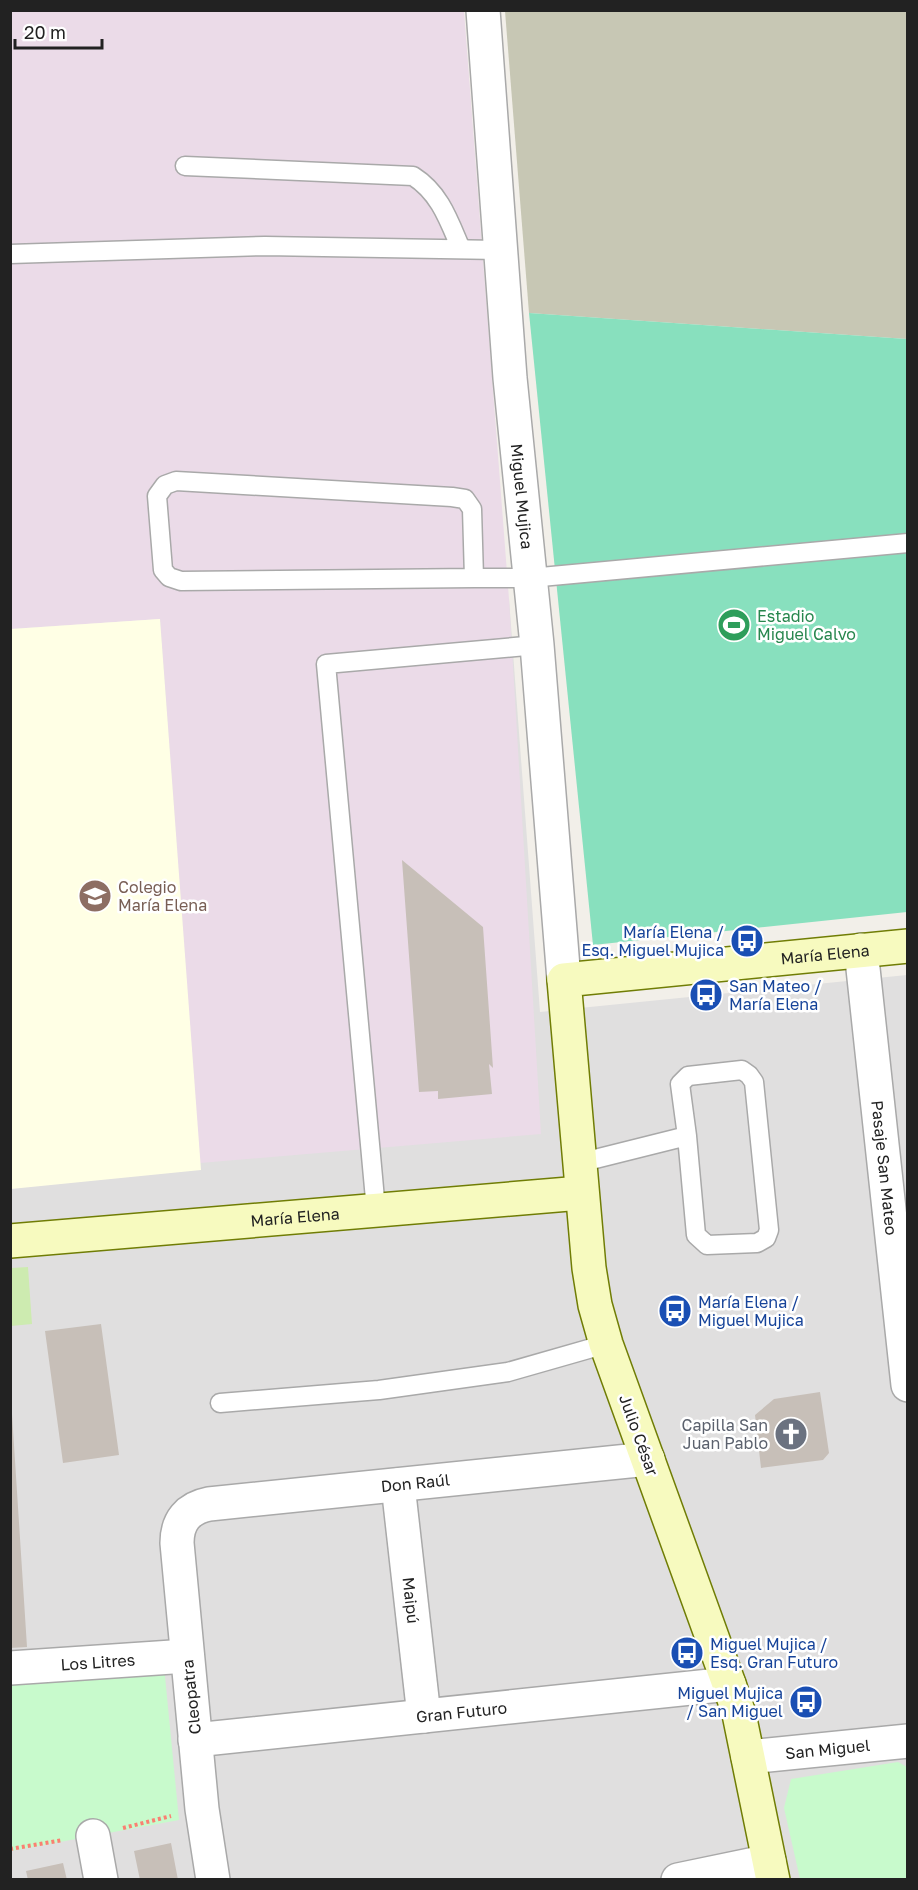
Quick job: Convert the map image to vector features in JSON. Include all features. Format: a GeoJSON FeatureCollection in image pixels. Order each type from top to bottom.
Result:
{"type":"FeatureCollection","features":[{"type":"Feature","properties":{"kind":"street","name":"Miguel Mujica"},"geometry":{"type":"LineString","coordinates":[[483,10],[499,250],[537,645],[564,980]]}},
{"type":"Feature","properties":{"kind":"street","name":"María Elena"},"geometry":{"type":"LineString","coordinates":[[564,980],[908,946]]}},
{"type":"Feature","properties":{"kind":"street","name":"Pasaje San Mateo"},"geometry":{"type":"LineString","coordinates":[[861,950],[908,1385]]}},
{"type":"Feature","properties":{"kind":"street","name":"Julio César"},"geometry":{"type":"LineString","coordinates":[[564,980],[580,1178],[595,1305],[606,1344],[739,1714],[771,1870]]}},
{"type":"Feature","properties":{"kind":"street","name":"María Elena"},"geometry":{"type":"LineString","coordinates":[[10,1240],[376,1210],[580,1178]]}},
{"type":"Feature","properties":{"kind":"street","name":"Don Raúl"},"geometry":{"type":"LineString","coordinates":[[185,1516],[192,1510],[210,1504],[648,1459]]}},
{"type":"Feature","properties":{"kind":"street","name":"Maipú"},"geometry":{"type":"LineString","coordinates":[[399,1485],[424,1716]]}},
{"type":"Feature","properties":{"kind":"street","name":"Cleopatra"},"geometry":{"type":"LineString","coordinates":[[185,1516],[180,1524],[177,1543],[195,1740],[213,1880]]}},
{"type":"Feature","properties":{"kind":"street","name":"Los Litres"},"geometry":{"type":"LineString","coordinates":[[10,1668],[187,1656]]}},
{"type":"Feature","properties":{"kind":"street","name":"Gran Futuro"},"geometry":{"type":"LineString","coordinates":[[195,1740],[729,1684]]}},
{"type":"Feature","properties":{"kind":"street","name":"San Miguel"},"geometry":{"type":"LineString","coordinates":[[748,1757],[908,1741]]}},
{"type":"Feature","properties":{"kind":"street"},"geometry":{"type":"LineString","coordinates":[[93,1836],[101,1880]]}},
{"type":"Feature","properties":{"kind":"street"},"geometry":{"type":"LineString","coordinates":[[678,1880],[771,1870]]}},
{"type":"Feature","properties":{"kind":"lane"},"geometry":{"type":"LineString","coordinates":[[184,166],[413,176],[427,185],[440,201],[461,249]]}},
{"type":"Feature","properties":{"kind":"lane"},"geometry":{"type":"LineString","coordinates":[[10,254],[265,246],[499,250]]}},
{"type":"Feature","properties":{"kind":"lane"},"geometry":{"type":"LineString","coordinates":[[474,578],[472,509],[465,499],[176,481],[165,485],[157,496],[163,570],[169,577],[181,581],[530,578],[908,543]]}},
{"type":"Feature","properties":{"kind":"lane"},"geometry":{"type":"LineString","coordinates":[[376,1210],[326,664],[537,645]]}},
{"type":"Feature","properties":{"kind":"lane"},"geometry":{"type":"LineString","coordinates":[[742,1070],[749,1075],[754,1082],[769,1230],[766,1238],[757,1243],[707,1245],[696,1235],[687,1136],[680,1084],[683,1079],[688,1076],[742,1070]]}},
{"type":"Feature","properties":{"kind":"lane"},"geometry":{"type":"LineString","coordinates":[[580,1178],[687,1136]]}},
{"type":"Feature","properties":{"kind":"lane"},"geometry":{"type":"LineString","coordinates":[[220,1403],[379,1390],[508,1372],[606,1344]]}},
{"type":"Feature","properties":{"kind":"shaded area"},"geometry":{"type":"Polygon","coordinates":[[[11,11],[464,11],[509,599],[541,1134],[200,1163],[160,619],[11,629],[11,11]]]}},
{"type":"Feature","properties":{"kind":"shaded area"},"geometry":{"type":"Polygon","coordinates":[[[505,11],[907,11],[907,339],[529,313],[505,11]]]}},
{"type":"Feature","properties":{"kind":"shaded area"},"geometry":{"type":"Polygon","coordinates":[[[509,599],[540,1012],[907,975],[907,1879],[11,1880],[11,629],[509,599]]]}},
{"type":"Feature","properties":{"kind":"shaded area","name":"Colegio María Elena"},"geometry":{"type":"Polygon","coordinates":[[[160,619],[201,1170],[11,1189],[11,629],[160,619]]]}},
{"type":"Feature","properties":{"kind":"green space","name":"Estadio Miguel Calvo"},"geometry":{"type":"Polygon","coordinates":[[[529,313],[907,339],[907,912],[593,945],[529,313]]]}},
{"type":"Feature","properties":{"kind":"green space"},"geometry":{"type":"Polygon","coordinates":[[[28,1267],[32,1324],[11,1326],[11,1268],[28,1267]]]}},
{"type":"Feature","properties":{"kind":"green space"},"geometry":{"type":"Polygon","coordinates":[[[164,1666],[179,1820],[11,1851],[11,1683],[164,1666]]]}},
{"type":"Feature","properties":{"kind":"green space"},"geometry":{"type":"Polygon","coordinates":[[[898,1762],[907,1767],[907,1879],[800,1879],[784,1808],[791,1779],[898,1762]]]}},
{"type":"Feature","properties":{"kind":"building"},"geometry":{"type":"Polygon","coordinates":[[[402,860],[483,927],[493,1068],[489,1064],[492,1094],[438,1099],[438,1091],[419,1092],[402,860]]]}},
{"type":"Feature","properties":{"kind":"building"},"geometry":{"type":"Polygon","coordinates":[[[101,1324],[119,1455],[63,1463],[45,1331],[101,1324]]]}},
{"type":"Feature","properties":{"kind":"building","name":"Capilla San Juan Pablo"},"geometry":{"type":"Polygon","coordinates":[[[820,1392],[829,1453],[823,1460],[761,1468],[755,1415],[774,1399],[820,1392]]]}},
{"type":"Feature","properties":{"kind":"building"},"geometry":{"type":"Polygon","coordinates":[[[10,1414],[12,1414],[27,1647],[10,1648],[10,1414]]]}},
{"type":"Feature","properties":{"kind":"building"},"geometry":{"type":"Polygon","coordinates":[[[171,1843],[178,1880],[140,1880],[134,1851],[171,1843]]]}},
{"type":"Feature","properties":{"kind":"building"},"geometry":{"type":"Polygon","coordinates":[[[63,1863],[67,1880],[28,1880],[26,1871],[63,1863]]]}},
{"type":"Feature","properties":{"kind":"place","name":"Estadio Miguel Calvo"},"geometry":{"type":"Point","coordinates":[734,625]}},
{"type":"Feature","properties":{"kind":"place","name":"Colegio María Elena"},"geometry":{"type":"Point","coordinates":[95,896]}},
{"type":"Feature","properties":{"kind":"place","name":"María Elena / Esq. Miguel Mujica"},"geometry":{"type":"Point","coordinates":[747,941]}},
{"type":"Feature","properties":{"kind":"place","name":"San Mateo / María Elena"},"geometry":{"type":"Point","coordinates":[706,995]}},
{"type":"Feature","properties":{"kind":"place","name":"María Elena / Miguel Mujica"},"geometry":{"type":"Point","coordinates":[675,1311]}},
{"type":"Feature","properties":{"kind":"place","name":"Capilla San Juan Pablo"},"geometry":{"type":"Point","coordinates":[791,1434]}},
{"type":"Feature","properties":{"kind":"place","name":"Miguel Mujica / Esq. Gran Futuro"},"geometry":{"type":"Point","coordinates":[687,1653]}},
{"type":"Feature","properties":{"kind":"place","name":"Miguel Mujica / San Miguel"},"geometry":{"type":"Point","coordinates":[806,1702]}}]}
